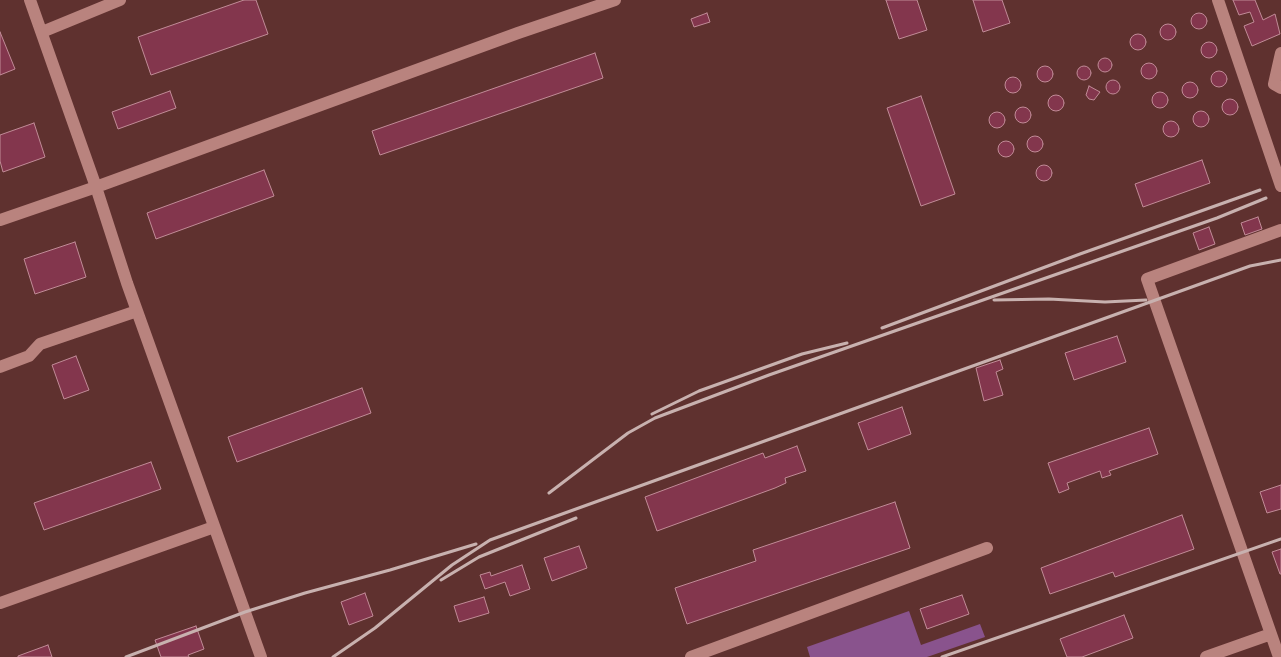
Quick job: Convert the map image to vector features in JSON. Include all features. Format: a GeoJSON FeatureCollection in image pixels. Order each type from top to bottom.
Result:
{"type":"FeatureCollection","features":[{"type":"Feature","properties":{"kind":"lane"},"geometry":{"type":"LineString","coordinates":[[30,0],[96,186],[136,311],[261,657]]}},
{"type":"Feature","properties":{"kind":"lane"},"geometry":{"type":"LineString","coordinates":[[42,32],[120,0]]}},
{"type":"Feature","properties":{"kind":"lane"},"geometry":{"type":"LineString","coordinates":[[0,220],[518,33],[615,0]]}},
{"type":"Feature","properties":{"kind":"lane"},"geometry":{"type":"LineString","coordinates":[[1218,0],[1281,186]]}},
{"type":"Feature","properties":{"kind":"lane"},"geometry":{"type":"LineString","coordinates":[[1281,52],[1274,84],[1281,88]]}},
{"type":"Feature","properties":{"kind":"lane"},"geometry":{"type":"LineString","coordinates":[[1279,657],[1147,279],[1281,230]]}},
{"type":"Feature","properties":{"kind":"lane"},"geometry":{"type":"LineString","coordinates":[[0,367],[29,356],[40,344],[136,311]]}},
{"type":"Feature","properties":{"kind":"lane"},"geometry":{"type":"LineString","coordinates":[[0,603],[214,527]]}},
{"type":"Feature","properties":{"kind":"lane"},"geometry":{"type":"LineString","coordinates":[[690,657],[987,548]]}},
{"type":"Feature","properties":{"kind":"lane"},"geometry":{"type":"LineString","coordinates":[[1206,657],[1271,634]]}},
{"type":"Feature","properties":{"kind":"shaded area"},"geometry":{"type":"Polygon","coordinates":[[[909,611],[921,645],[980,624],[985,637],[927,657],[810,657],[807,647],[909,611]]]}},
{"type":"Feature","properties":{"kind":"building"},"geometry":{"type":"Polygon","coordinates":[[[244,0],[256,0],[268,34],[151,75],[138,37],[244,0]]]}},
{"type":"Feature","properties":{"kind":"building"},"geometry":{"type":"Polygon","coordinates":[[[886,0],[917,0],[927,30],[899,39],[886,0]]]}},
{"type":"Feature","properties":{"kind":"building"},"geometry":{"type":"Polygon","coordinates":[[[973,0],[1002,0],[1010,23],[983,32],[973,0]]]}},
{"type":"Feature","properties":{"kind":"building"},"geometry":{"type":"Polygon","coordinates":[[[1233,0],[1255,0],[1263,20],[1275,14],[1280,34],[1252,46],[1244,26],[1254,22],[1250,12],[1239,15],[1233,0]]]}},
{"type":"Feature","properties":{"kind":"building"},"geometry":{"type":"Polygon","coordinates":[[[707,13],[710,22],[694,27],[691,19],[707,13]]]}},
{"type":"Feature","properties":{"kind":"building"},"geometry":{"type":"Polygon","coordinates":[[[1199,13],[1205,15],[1207,21],[1205,27],[1199,29],[1193,27],[1191,21],[1193,15],[1199,13]]]}},
{"type":"Feature","properties":{"kind":"building"},"geometry":{"type":"Polygon","coordinates":[[[1168,24],[1174,26],[1176,32],[1174,38],[1168,40],[1162,38],[1160,32],[1162,26],[1168,24]]]}},
{"type":"Feature","properties":{"kind":"building"},"geometry":{"type":"Polygon","coordinates":[[[0,32],[15,69],[0,75],[0,32]]]}},
{"type":"Feature","properties":{"kind":"building"},"geometry":{"type":"Polygon","coordinates":[[[1138,34],[1144,36],[1146,42],[1144,48],[1138,50],[1132,48],[1130,42],[1132,36],[1138,34]]]}},
{"type":"Feature","properties":{"kind":"building"},"geometry":{"type":"Polygon","coordinates":[[[1209,42],[1215,44],[1217,50],[1215,56],[1209,58],[1203,56],[1201,50],[1203,44],[1209,42]]]}},
{"type":"Feature","properties":{"kind":"building"},"geometry":{"type":"Polygon","coordinates":[[[595,53],[603,78],[380,155],[372,131],[595,53]]]}},
{"type":"Feature","properties":{"kind":"building"},"geometry":{"type":"Polygon","coordinates":[[[1105,58],[1110,60],[1112,65],[1110,70],[1105,72],[1100,70],[1098,65],[1100,60],[1105,58]]]}},
{"type":"Feature","properties":{"kind":"building"},"geometry":{"type":"Polygon","coordinates":[[[1149,63],[1155,65],[1157,71],[1155,77],[1149,79],[1143,77],[1141,71],[1143,65],[1149,63]]]}},
{"type":"Feature","properties":{"kind":"building"},"geometry":{"type":"Polygon","coordinates":[[[1045,66],[1051,68],[1053,74],[1051,80],[1045,82],[1039,80],[1037,74],[1039,68],[1045,66]]]}},
{"type":"Feature","properties":{"kind":"building"},"geometry":{"type":"Polygon","coordinates":[[[1084,66],[1089,68],[1091,73],[1089,78],[1084,80],[1079,78],[1077,73],[1079,68],[1084,66]]]}},
{"type":"Feature","properties":{"kind":"building"},"geometry":{"type":"Polygon","coordinates":[[[1219,71],[1225,73],[1227,79],[1225,85],[1219,87],[1213,85],[1211,79],[1213,73],[1219,71]]]}},
{"type":"Feature","properties":{"kind":"building"},"geometry":{"type":"Polygon","coordinates":[[[1013,77],[1019,79],[1021,85],[1019,91],[1013,93],[1007,91],[1005,85],[1007,79],[1013,77]]]}},
{"type":"Feature","properties":{"kind":"building"},"geometry":{"type":"Polygon","coordinates":[[[1113,80],[1118,82],[1120,87],[1118,92],[1113,94],[1108,92],[1106,87],[1108,82],[1113,80]]]}},
{"type":"Feature","properties":{"kind":"building"},"geometry":{"type":"Polygon","coordinates":[[[1190,82],[1196,84],[1198,90],[1196,96],[1190,98],[1184,96],[1182,90],[1184,84],[1190,82]]]}},
{"type":"Feature","properties":{"kind":"building"},"geometry":{"type":"Polygon","coordinates":[[[1089,86],[1100,92],[1094,100],[1089,99],[1086,95],[1089,86]]]}},
{"type":"Feature","properties":{"kind":"building"},"geometry":{"type":"Polygon","coordinates":[[[170,91],[176,108],[118,129],[112,112],[170,91]]]}},
{"type":"Feature","properties":{"kind":"building"},"geometry":{"type":"Polygon","coordinates":[[[1160,92],[1166,94],[1168,100],[1166,106],[1160,108],[1154,106],[1152,100],[1154,94],[1160,92]]]}},
{"type":"Feature","properties":{"kind":"building"},"geometry":{"type":"Polygon","coordinates":[[[1056,95],[1062,97],[1064,103],[1062,109],[1056,111],[1050,109],[1048,103],[1050,97],[1056,95]]]}},
{"type":"Feature","properties":{"kind":"building"},"geometry":{"type":"Polygon","coordinates":[[[921,96],[955,194],[921,206],[887,108],[921,96]]]}},
{"type":"Feature","properties":{"kind":"building"},"geometry":{"type":"Polygon","coordinates":[[[1230,99],[1236,101],[1238,107],[1236,113],[1230,115],[1224,113],[1222,107],[1224,101],[1230,99]]]}},
{"type":"Feature","properties":{"kind":"building"},"geometry":{"type":"Polygon","coordinates":[[[1023,107],[1029,109],[1031,115],[1029,121],[1023,123],[1017,121],[1015,115],[1017,109],[1023,107]]]}},
{"type":"Feature","properties":{"kind":"building"},"geometry":{"type":"Polygon","coordinates":[[[1201,111],[1207,113],[1209,119],[1207,125],[1201,127],[1195,125],[1193,119],[1195,113],[1201,111]]]}},
{"type":"Feature","properties":{"kind":"building"},"geometry":{"type":"Polygon","coordinates":[[[997,112],[1003,114],[1005,120],[1003,126],[997,128],[991,126],[989,120],[991,114],[997,112]]]}},
{"type":"Feature","properties":{"kind":"building"},"geometry":{"type":"Polygon","coordinates":[[[1171,121],[1177,123],[1179,129],[1177,135],[1171,137],[1165,135],[1163,129],[1165,123],[1171,121]]]}},
{"type":"Feature","properties":{"kind":"building"},"geometry":{"type":"Polygon","coordinates":[[[34,123],[45,157],[3,172],[0,161],[0,135],[34,123]]]}},
{"type":"Feature","properties":{"kind":"building"},"geometry":{"type":"Polygon","coordinates":[[[1035,136],[1041,138],[1043,144],[1041,150],[1035,152],[1029,150],[1027,144],[1029,138],[1035,136]]]}},
{"type":"Feature","properties":{"kind":"building"},"geometry":{"type":"Polygon","coordinates":[[[1006,141],[1012,143],[1014,149],[1012,155],[1006,157],[1000,155],[998,149],[1000,143],[1006,141]]]}},
{"type":"Feature","properties":{"kind":"building"},"geometry":{"type":"Polygon","coordinates":[[[1202,160],[1210,183],[1143,207],[1135,184],[1202,160]]]}},
{"type":"Feature","properties":{"kind":"building"},"geometry":{"type":"Polygon","coordinates":[[[1044,165],[1050,167],[1052,173],[1050,179],[1044,181],[1038,179],[1036,173],[1038,167],[1044,165]]]}},
{"type":"Feature","properties":{"kind":"building"},"geometry":{"type":"Polygon","coordinates":[[[264,170],[274,196],[156,239],[147,213],[264,170]]]}},
{"type":"Feature","properties":{"kind":"building"},"geometry":{"type":"Polygon","coordinates":[[[1258,217],[1262,229],[1245,235],[1241,223],[1258,217]]]}},
{"type":"Feature","properties":{"kind":"building"},"geometry":{"type":"Polygon","coordinates":[[[1209,227],[1215,244],[1199,250],[1193,233],[1209,227]]]}},
{"type":"Feature","properties":{"kind":"building"},"geometry":{"type":"Polygon","coordinates":[[[75,242],[86,277],[35,294],[24,259],[75,242]]]}},
{"type":"Feature","properties":{"kind":"building"},"geometry":{"type":"Polygon","coordinates":[[[1117,336],[1126,362],[1074,380],[1065,353],[1117,336]]]}},
{"type":"Feature","properties":{"kind":"building"},"geometry":{"type":"Polygon","coordinates":[[[76,356],[89,390],[64,399],[52,365],[76,356]]]}},
{"type":"Feature","properties":{"kind":"building"},"geometry":{"type":"Polygon","coordinates":[[[1000,360],[1003,369],[996,372],[1003,395],[984,401],[976,368],[1000,360]]]}},
{"type":"Feature","properties":{"kind":"building"},"geometry":{"type":"Polygon","coordinates":[[[362,388],[371,413],[237,462],[228,437],[362,388]]]}},
{"type":"Feature","properties":{"kind":"building"},"geometry":{"type":"Polygon","coordinates":[[[902,407],[911,434],[868,450],[858,423],[902,407]]]}},
{"type":"Feature","properties":{"kind":"building"},"geometry":{"type":"Polygon","coordinates":[[[1149,428],[1158,454],[1109,471],[1111,475],[1102,478],[1100,471],[1067,483],[1069,489],[1059,493],[1048,463],[1149,428]]]}},
{"type":"Feature","properties":{"kind":"building"},"geometry":{"type":"Polygon","coordinates":[[[797,446],[806,471],[785,478],[786,483],[775,488],[657,531],[645,497],[763,453],[765,458],[797,446]]]}},
{"type":"Feature","properties":{"kind":"building"},"geometry":{"type":"Polygon","coordinates":[[[151,462],[161,489],[44,530],[34,503],[151,462]]]}},
{"type":"Feature","properties":{"kind":"building"},"geometry":{"type":"Polygon","coordinates":[[[1281,485],[1281,509],[1267,513],[1260,492],[1281,485]]]}},
{"type":"Feature","properties":{"kind":"building"},"geometry":{"type":"Polygon","coordinates":[[[895,502],[910,548],[687,624],[675,588],[756,561],[753,550],[895,502]]]}},
{"type":"Feature","properties":{"kind":"building"},"geometry":{"type":"Polygon","coordinates":[[[1182,515],[1194,549],[1115,577],[1113,572],[1050,594],[1041,568],[1182,515]]]}},
{"type":"Feature","properties":{"kind":"building"},"geometry":{"type":"Polygon","coordinates":[[[579,546],[587,568],[552,581],[544,558],[579,546]]]}},
{"type":"Feature","properties":{"kind":"building"},"geometry":{"type":"Polygon","coordinates":[[[1281,549],[1281,574],[1280,574],[1272,552],[1281,549]]]}},
{"type":"Feature","properties":{"kind":"building"},"geometry":{"type":"Polygon","coordinates":[[[522,565],[530,589],[510,596],[505,582],[485,589],[480,575],[490,572],[491,576],[522,565]]]}},
{"type":"Feature","properties":{"kind":"building"},"geometry":{"type":"Polygon","coordinates":[[[365,593],[373,616],[349,625],[341,602],[365,593]]]}},
{"type":"Feature","properties":{"kind":"building"},"geometry":{"type":"Polygon","coordinates":[[[962,595],[969,614],[927,629],[920,609],[962,595]]]}},
{"type":"Feature","properties":{"kind":"building"},"geometry":{"type":"Polygon","coordinates":[[[484,597],[489,613],[459,622],[454,606],[484,597]]]}},
{"type":"Feature","properties":{"kind":"building"},"geometry":{"type":"Polygon","coordinates":[[[1124,615],[1133,638],[1082,657],[1067,657],[1060,639],[1124,615]]]}},
{"type":"Feature","properties":{"kind":"building"},"geometry":{"type":"Polygon","coordinates":[[[196,626],[204,649],[188,655],[189,657],[161,657],[155,640],[196,626]]]}},
{"type":"Feature","properties":{"kind":"building"},"geometry":{"type":"Polygon","coordinates":[[[48,645],[52,657],[18,657],[18,656],[48,645]]]}},
{"type":"Feature","properties":{"kind":"railway"},"geometry":{"type":"LineString","coordinates":[[882,328],[1080,254],[1260,190]]}},
{"type":"Feature","properties":{"kind":"railway"},"geometry":{"type":"LineString","coordinates":[[549,493],[628,433],[655,418],[769,375],[1217,218],[1266,198]]}},
{"type":"Feature","properties":{"kind":"railway"},"geometry":{"type":"LineString","coordinates":[[333,657],[375,628],[452,565],[490,540],[1250,266],[1281,260]]}},
{"type":"Feature","properties":{"kind":"railway"},"geometry":{"type":"LineString","coordinates":[[994,300],[1049,299],[1105,302],[1146,300]]}},
{"type":"Feature","properties":{"kind":"railway"},"geometry":{"type":"LineString","coordinates":[[652,414],[699,391],[802,354],[847,343]]}},
{"type":"Feature","properties":{"kind":"railway"},"geometry":{"type":"LineString","coordinates":[[441,580],[479,557],[576,518]]}},
{"type":"Feature","properties":{"kind":"railway"},"geometry":{"type":"LineString","coordinates":[[942,657],[1281,539]]}},
{"type":"Feature","properties":{"kind":"railway"},"geometry":{"type":"LineString","coordinates":[[126,657],[245,612],[305,593],[390,570],[476,544]]}}]}
